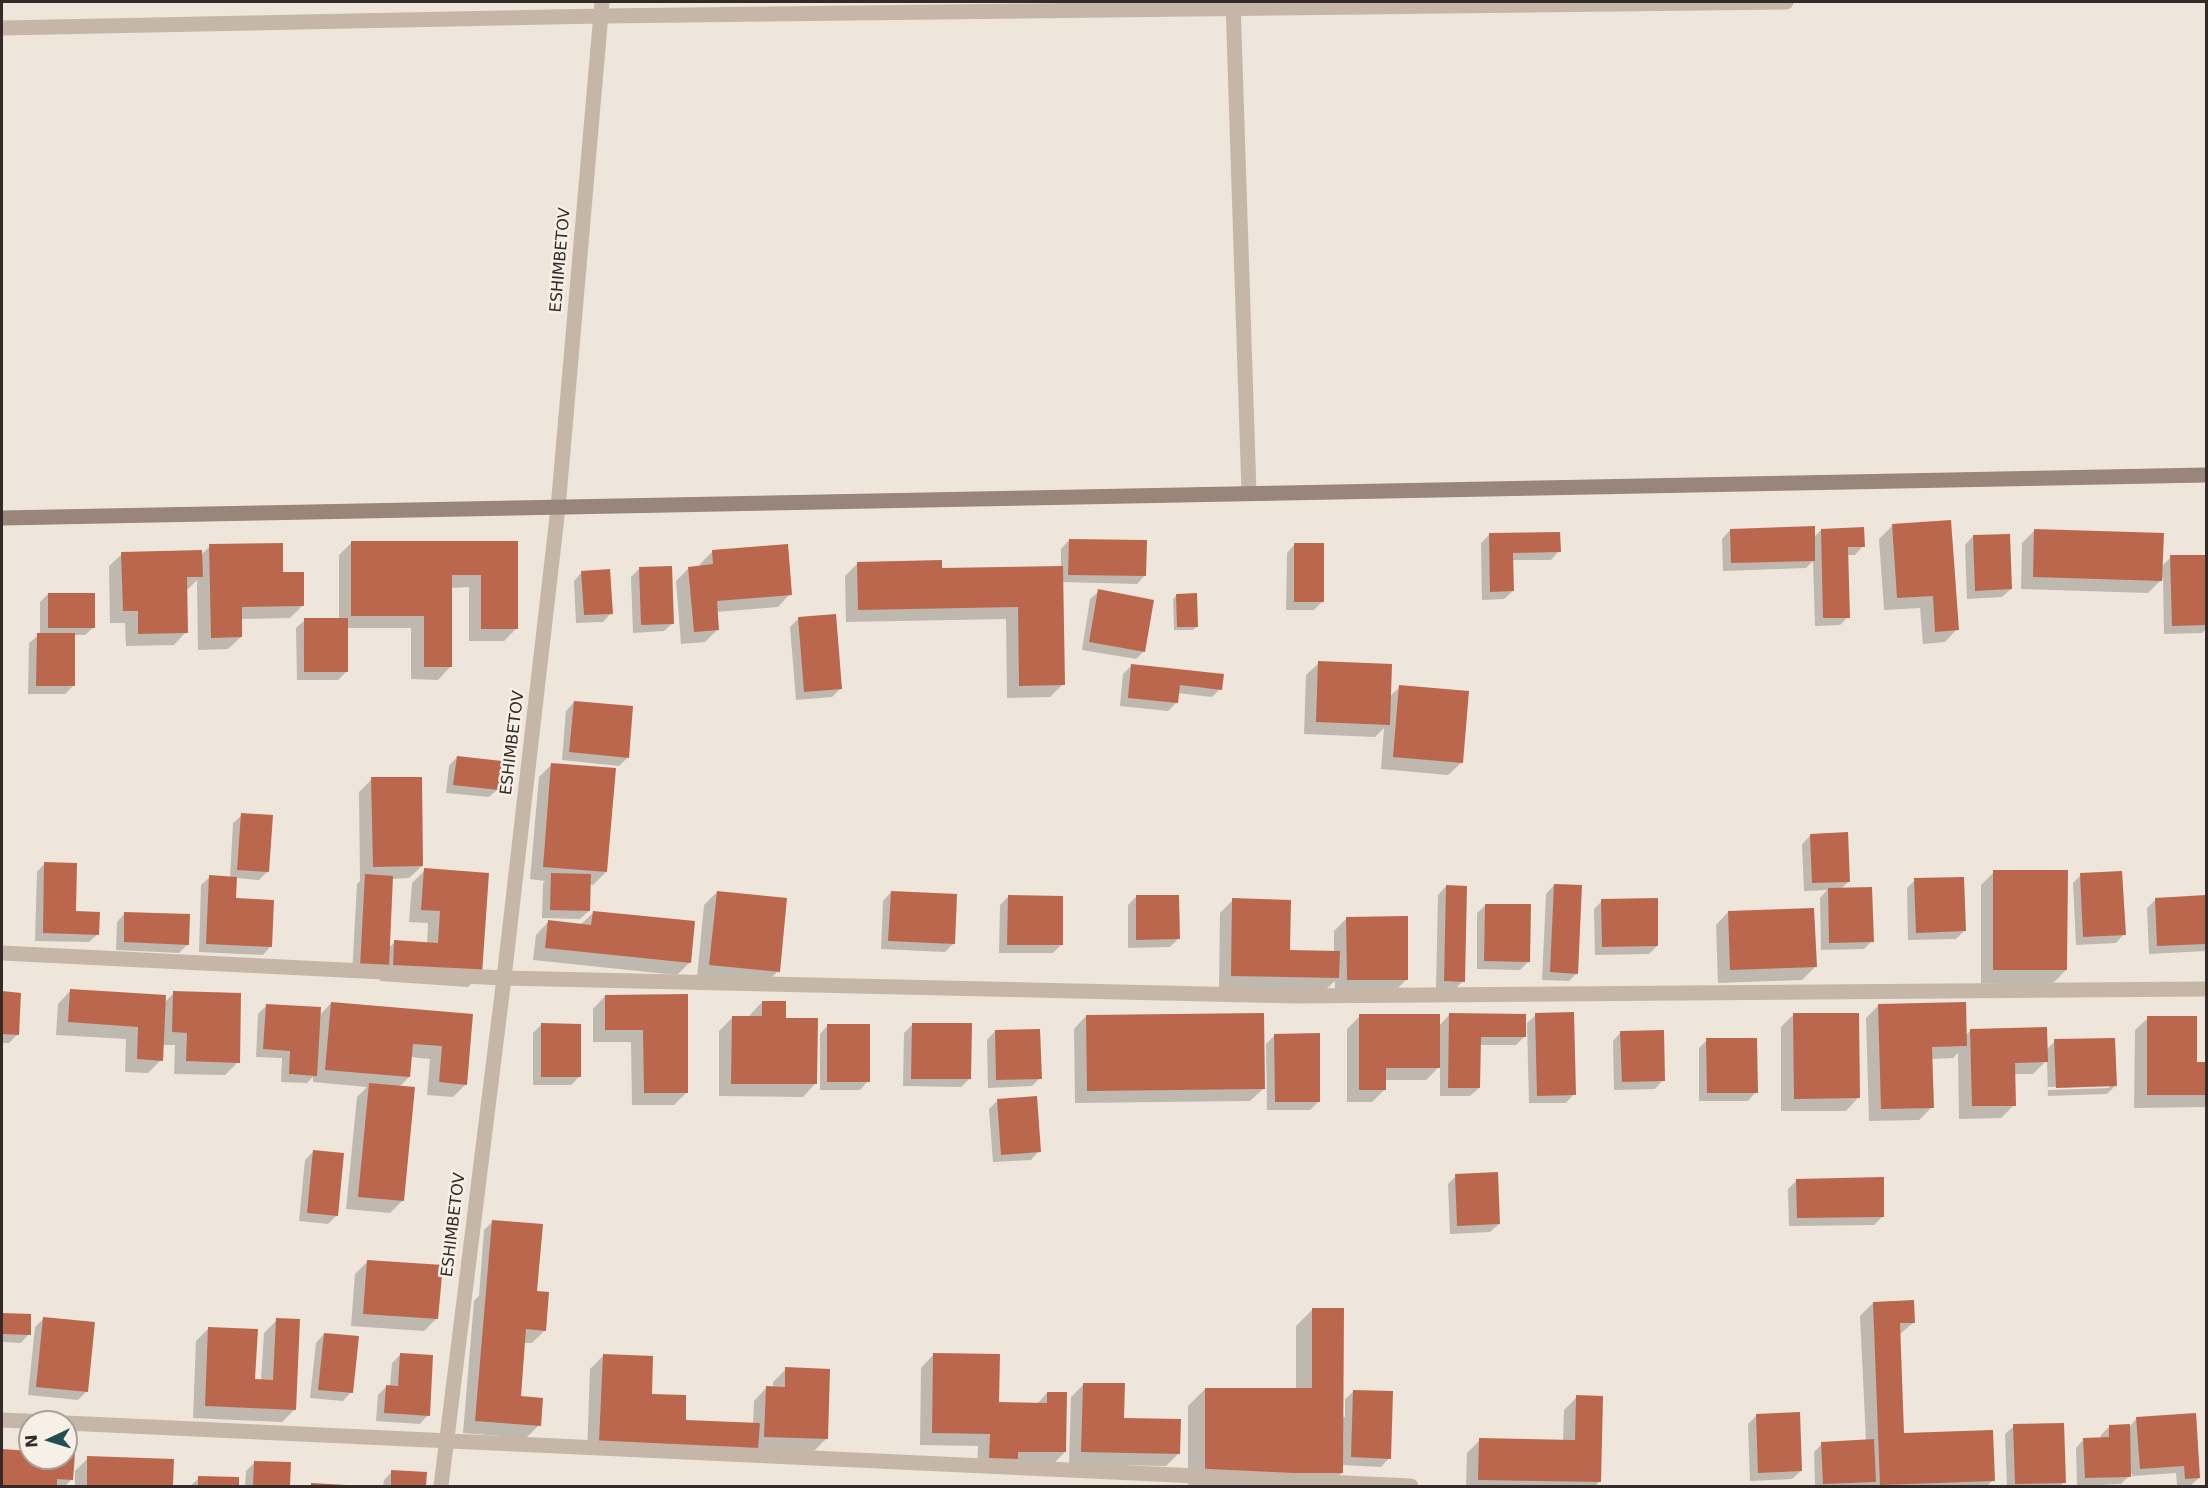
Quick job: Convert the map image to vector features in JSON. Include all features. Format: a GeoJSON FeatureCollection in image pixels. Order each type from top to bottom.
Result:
{"type":"FeatureCollection","features":[{"type":"Feature","properties":{"kind":"main road"},"geometry":{"type":"LineString","coordinates":[[2,518],[2206,475]]}},
{"type":"Feature","properties":{"kind":"street"},"geometry":{"type":"LineString","coordinates":[[2,28],[601,9],[1786,2]]}},
{"type":"Feature","properties":{"kind":"street"},"geometry":{"type":"LineString","coordinates":[[1233,5],[1248,493]]}},
{"type":"Feature","properties":{"kind":"street","name":"ESHIMBETOV"},"geometry":{"type":"LineString","coordinates":[[441,1486],[504,978],[558,507],[601,9]]}},
{"type":"Feature","properties":{"kind":"street"},"geometry":{"type":"LineString","coordinates":[[2,953],[504,978],[1295,996],[2206,989]]}},
{"type":"Feature","properties":{"kind":"street"},"geometry":{"type":"LineString","coordinates":[[2,1420],[18,1421]]}},
{"type":"Feature","properties":{"kind":"street"},"geometry":{"type":"LineString","coordinates":[[78,1424],[1411,1486]]}},
{"type":"Feature","properties":{"kind":"building"},"geometry":{"type":"Polygon","coordinates":[[[1951,520],[1959,630],[1935,632],[1933,596],[1897,598],[1892,524],[1951,520]]]}},
{"type":"Feature","properties":{"kind":"building"},"geometry":{"type":"Polygon","coordinates":[[[1815,526],[1815,561],[1731,563],[1730,529],[1815,526]]]}},
{"type":"Feature","properties":{"kind":"building"},"geometry":{"type":"Polygon","coordinates":[[[1864,527],[1865,547],[1848,547],[1850,618],[1823,618],[1821,529],[1864,527]]]}},
{"type":"Feature","properties":{"kind":"building"},"geometry":{"type":"Polygon","coordinates":[[[2034,529],[2164,533],[2162,581],[2033,577],[2034,529]]]}},
{"type":"Feature","properties":{"kind":"building"},"geometry":{"type":"Polygon","coordinates":[[[1560,532],[1561,552],[1513,553],[1514,591],[1490,592],[1489,533],[1560,532]]]}},
{"type":"Feature","properties":{"kind":"building"},"geometry":{"type":"Polygon","coordinates":[[[2010,534],[2012,589],[1975,591],[1973,535],[2010,534]]]}},
{"type":"Feature","properties":{"kind":"building"},"geometry":{"type":"Polygon","coordinates":[[[1069,539],[1147,540],[1146,576],[1068,575],[1069,539]]]}},
{"type":"Feature","properties":{"kind":"building"},"geometry":{"type":"Polygon","coordinates":[[[351,541],[518,541],[518,629],[481,629],[481,575],[452,575],[452,667],[424,667],[424,616],[351,616],[351,541]]]}},
{"type":"Feature","properties":{"kind":"building"},"geometry":{"type":"Polygon","coordinates":[[[283,543],[283,572],[304,572],[304,606],[242,607],[242,637],[211,638],[209,544],[283,543]]]}},
{"type":"Feature","properties":{"kind":"building"},"geometry":{"type":"Polygon","coordinates":[[[1294,543],[1324,543],[1324,602],[1294,602],[1294,543]]]}},
{"type":"Feature","properties":{"kind":"building"},"geometry":{"type":"Polygon","coordinates":[[[788,544],[792,595],[717,601],[719,630],[694,632],[688,567],[713,564],[712,550],[788,544]]]}},
{"type":"Feature","properties":{"kind":"building"},"geometry":{"type":"Polygon","coordinates":[[[202,550],[203,577],[187,577],[188,633],[138,634],[138,611],[123,611],[121,552],[202,550]]]}},
{"type":"Feature","properties":{"kind":"building"},"geometry":{"type":"Polygon","coordinates":[[[2170,555],[2206,555],[2206,625],[2172,626],[2170,555]]]}},
{"type":"Feature","properties":{"kind":"building"},"geometry":{"type":"Polygon","coordinates":[[[942,560],[942,568],[1063,566],[1065,685],[1019,686],[1018,607],[858,610],[857,562],[942,560]]]}},
{"type":"Feature","properties":{"kind":"building"},"geometry":{"type":"Polygon","coordinates":[[[672,566],[674,624],[641,625],[639,567],[672,566]]]}},
{"type":"Feature","properties":{"kind":"building"},"geometry":{"type":"Polygon","coordinates":[[[610,569],[613,614],[584,615],[581,571],[610,569]]]}},
{"type":"Feature","properties":{"kind":"building"},"geometry":{"type":"Polygon","coordinates":[[[1098,589],[1154,600],[1145,652],[1089,642],[1098,589]]]}},
{"type":"Feature","properties":{"kind":"building"},"geometry":{"type":"Polygon","coordinates":[[[48,593],[95,593],[95,628],[48,628],[48,593]]]}},
{"type":"Feature","properties":{"kind":"building"},"geometry":{"type":"Polygon","coordinates":[[[1197,593],[1198,627],[1177,627],[1176,594],[1197,593]]]}},
{"type":"Feature","properties":{"kind":"building"},"geometry":{"type":"Polygon","coordinates":[[[836,614],[842,689],[804,692],[798,617],[836,614]]]}},
{"type":"Feature","properties":{"kind":"building"},"geometry":{"type":"Polygon","coordinates":[[[304,618],[348,618],[348,672],[304,672],[304,618]]]}},
{"type":"Feature","properties":{"kind":"building"},"geometry":{"type":"Polygon","coordinates":[[[37,633],[75,633],[75,686],[36,686],[37,633]]]}},
{"type":"Feature","properties":{"kind":"building"},"geometry":{"type":"Polygon","coordinates":[[[1318,661],[1392,664],[1390,725],[1316,722],[1318,661]]]}},
{"type":"Feature","properties":{"kind":"building"},"geometry":{"type":"Polygon","coordinates":[[[1131,664],[1224,674],[1222,690],[1180,685],[1178,703],[1128,698],[1131,664]]]}},
{"type":"Feature","properties":{"kind":"building"},"geometry":{"type":"Polygon","coordinates":[[[1399,685],[1469,691],[1463,763],[1393,757],[1399,685]]]}},
{"type":"Feature","properties":{"kind":"building"},"geometry":{"type":"Polygon","coordinates":[[[574,701],[633,706],[629,758],[569,752],[574,701]]]}},
{"type":"Feature","properties":{"kind":"building"},"geometry":{"type":"Polygon","coordinates":[[[457,756],[502,761],[499,790],[453,785],[457,756]]]}},
{"type":"Feature","properties":{"kind":"building"},"geometry":{"type":"Polygon","coordinates":[[[551,763],[616,768],[607,872],[543,867],[551,763]]]}},
{"type":"Feature","properties":{"kind":"building"},"geometry":{"type":"Polygon","coordinates":[[[371,777],[422,777],[423,866],[373,867],[371,777]]]}},
{"type":"Feature","properties":{"kind":"building"},"geometry":{"type":"Polygon","coordinates":[[[241,813],[273,815],[269,872],[237,870],[241,813]]]}},
{"type":"Feature","properties":{"kind":"building"},"geometry":{"type":"Polygon","coordinates":[[[1848,832],[1850,882],[1812,883],[1810,834],[1848,832]]]}},
{"type":"Feature","properties":{"kind":"building"},"geometry":{"type":"Polygon","coordinates":[[[44,862],[77,863],[76,911],[100,912],[99,935],[43,933],[44,862]]]}},
{"type":"Feature","properties":{"kind":"building"},"geometry":{"type":"Polygon","coordinates":[[[424,868],[489,873],[482,974],[393,969],[394,940],[438,943],[440,911],[421,910],[424,868]]]}},
{"type":"Feature","properties":{"kind":"building"},"geometry":{"type":"Polygon","coordinates":[[[1993,870],[2068,870],[2067,970],[1993,970],[1993,870]]]}},
{"type":"Feature","properties":{"kind":"building"},"geometry":{"type":"Polygon","coordinates":[[[2122,871],[2126,935],[2083,937],[2080,873],[2122,871]]]}},
{"type":"Feature","properties":{"kind":"building"},"geometry":{"type":"Polygon","coordinates":[[[551,873],[591,874],[590,911],[550,910],[551,873]]]}},
{"type":"Feature","properties":{"kind":"building"},"geometry":{"type":"Polygon","coordinates":[[[365,874],[393,876],[389,968],[360,967],[365,874]]]}},
{"type":"Feature","properties":{"kind":"building"},"geometry":{"type":"Polygon","coordinates":[[[209,875],[237,877],[236,898],[274,900],[272,947],[206,944],[209,875]]]}},
{"type":"Feature","properties":{"kind":"building"},"geometry":{"type":"Polygon","coordinates":[[[1964,877],[1966,931],[1916,933],[1914,878],[1964,877]]]}},
{"type":"Feature","properties":{"kind":"building"},"geometry":{"type":"Polygon","coordinates":[[[1554,884],[1582,885],[1578,974],[1550,972],[1554,884]]]}},
{"type":"Feature","properties":{"kind":"building"},"geometry":{"type":"Polygon","coordinates":[[[1446,885],[1467,886],[1465,982],[1444,981],[1446,885]]]}},
{"type":"Feature","properties":{"kind":"building"},"geometry":{"type":"Polygon","coordinates":[[[1872,887],[1874,942],[1829,943],[1828,888],[1872,887]]]}},
{"type":"Feature","properties":{"kind":"building"},"geometry":{"type":"Polygon","coordinates":[[[717,891],[787,898],[780,972],[709,965],[717,891]]]}},
{"type":"Feature","properties":{"kind":"building"},"geometry":{"type":"Polygon","coordinates":[[[891,891],[957,894],[955,944],[888,941],[891,891]]]}},
{"type":"Feature","properties":{"kind":"building"},"geometry":{"type":"Polygon","coordinates":[[[1008,895],[1063,896],[1063,945],[1007,945],[1008,895]]]}},
{"type":"Feature","properties":{"kind":"building"},"geometry":{"type":"Polygon","coordinates":[[[1136,895],[1179,895],[1180,939],[1136,940],[1136,895]]]}},
{"type":"Feature","properties":{"kind":"building"},"geometry":{"type":"Polygon","coordinates":[[[2206,895],[2206,944],[2157,946],[2155,898],[2206,895]]]}},
{"type":"Feature","properties":{"kind":"building"},"geometry":{"type":"Polygon","coordinates":[[[1232,898],[1291,900],[1290,950],[1340,951],[1339,978],[1231,976],[1232,898]]]}},
{"type":"Feature","properties":{"kind":"building"},"geometry":{"type":"Polygon","coordinates":[[[1658,898],[1658,946],[1602,947],[1601,899],[1658,898]]]}},
{"type":"Feature","properties":{"kind":"building"},"geometry":{"type":"Polygon","coordinates":[[[1485,904],[1531,904],[1530,962],[1484,961],[1485,904]]]}},
{"type":"Feature","properties":{"kind":"building"},"geometry":{"type":"Polygon","coordinates":[[[1814,908],[1817,967],[1730,970],[1728,911],[1814,908]]]}},
{"type":"Feature","properties":{"kind":"building"},"geometry":{"type":"Polygon","coordinates":[[[593,911],[695,921],[691,963],[545,948],[548,920],[591,925],[593,911]]]}},
{"type":"Feature","properties":{"kind":"building"},"geometry":{"type":"Polygon","coordinates":[[[124,912],[190,914],[189,945],[124,942],[124,912]]]}},
{"type":"Feature","properties":{"kind":"building"},"geometry":{"type":"Polygon","coordinates":[[[1408,916],[1408,980],[1347,980],[1346,917],[1408,916]]]}},
{"type":"Feature","properties":{"kind":"building"},"geometry":{"type":"Polygon","coordinates":[[[70,989],[166,995],[163,1061],[137,1059],[138,1027],[68,1022],[70,989]]]}},
{"type":"Feature","properties":{"kind":"building"},"geometry":{"type":"Polygon","coordinates":[[[2,991],[21,993],[19,1035],[2,1034],[2,991]]]}},
{"type":"Feature","properties":{"kind":"building"},"geometry":{"type":"Polygon","coordinates":[[[173,991],[241,993],[240,1063],[186,1061],[187,1033],[172,1032],[173,991]]]}},
{"type":"Feature","properties":{"kind":"building"},"geometry":{"type":"Polygon","coordinates":[[[688,994],[688,1093],[644,1093],[643,1030],[605,1030],[605,995],[688,994]]]}},
{"type":"Feature","properties":{"kind":"building"},"geometry":{"type":"Polygon","coordinates":[[[762,1001],[786,1001],[786,1018],[818,1018],[817,1084],[731,1084],[732,1016],[762,1016],[762,1001]]]}},
{"type":"Feature","properties":{"kind":"building"},"geometry":{"type":"Polygon","coordinates":[[[331,1002],[473,1014],[467,1085],[439,1082],[442,1046],[413,1044],[410,1077],[325,1070],[331,1002]]]}},
{"type":"Feature","properties":{"kind":"building"},"geometry":{"type":"Polygon","coordinates":[[[1966,1002],[1967,1046],[1932,1047],[1934,1108],[1881,1109],[1878,1004],[1966,1002]]]}},
{"type":"Feature","properties":{"kind":"building"},"geometry":{"type":"Polygon","coordinates":[[[266,1004],[321,1007],[317,1076],[289,1074],[290,1051],[263,1049],[266,1004]]]}},
{"type":"Feature","properties":{"kind":"building"},"geometry":{"type":"Polygon","coordinates":[[[1574,1012],[1576,1095],[1537,1096],[1535,1013],[1574,1012]]]}},
{"type":"Feature","properties":{"kind":"building"},"geometry":{"type":"Polygon","coordinates":[[[1264,1013],[1265,1089],[1087,1091],[1086,1015],[1264,1013]]]}},
{"type":"Feature","properties":{"kind":"building"},"geometry":{"type":"Polygon","coordinates":[[[1449,1013],[1526,1014],[1526,1037],[1481,1037],[1480,1088],[1448,1088],[1449,1013]]]}},
{"type":"Feature","properties":{"kind":"building"},"geometry":{"type":"Polygon","coordinates":[[[1793,1013],[1859,1013],[1860,1098],[1794,1099],[1793,1013]]]}},
{"type":"Feature","properties":{"kind":"building"},"geometry":{"type":"Polygon","coordinates":[[[1359,1014],[1440,1014],[1440,1068],[1386,1068],[1386,1090],[1359,1090],[1359,1014]]]}},
{"type":"Feature","properties":{"kind":"building"},"geometry":{"type":"Polygon","coordinates":[[[2147,1016],[2197,1016],[2197,1062],[2206,1062],[2206,1095],[2147,1095],[2147,1016]]]}},
{"type":"Feature","properties":{"kind":"building"},"geometry":{"type":"Polygon","coordinates":[[[541,1023],[581,1024],[581,1077],[541,1077],[541,1023]]]}},
{"type":"Feature","properties":{"kind":"building"},"geometry":{"type":"Polygon","coordinates":[[[912,1023],[972,1023],[971,1079],[911,1079],[912,1023]]]}},
{"type":"Feature","properties":{"kind":"building"},"geometry":{"type":"Polygon","coordinates":[[[827,1024],[870,1024],[870,1082],[827,1082],[827,1024]]]}},
{"type":"Feature","properties":{"kind":"building"},"geometry":{"type":"Polygon","coordinates":[[[2047,1027],[2048,1062],[2015,1063],[2016,1106],[1972,1106],[1970,1029],[2047,1027]]]}},
{"type":"Feature","properties":{"kind":"building"},"geometry":{"type":"Polygon","coordinates":[[[1040,1029],[1042,1079],[996,1080],[995,1030],[1040,1029]]]}},
{"type":"Feature","properties":{"kind":"building"},"geometry":{"type":"Polygon","coordinates":[[[1664,1030],[1665,1081],[1622,1082],[1620,1031],[1664,1030]]]}},
{"type":"Feature","properties":{"kind":"building"},"geometry":{"type":"Polygon","coordinates":[[[1320,1033],[1320,1102],[1275,1102],[1274,1034],[1320,1033]]]}},
{"type":"Feature","properties":{"kind":"building"},"geometry":{"type":"Polygon","coordinates":[[[1706,1038],[1757,1038],[1758,1093],[1707,1093],[1706,1038]]]}},
{"type":"Feature","properties":{"kind":"building"},"geometry":{"type":"Polygon","coordinates":[[[2115,1038],[2117,1086],[2056,1088],[2054,1039],[2115,1038]]]}},
{"type":"Feature","properties":{"kind":"building"},"geometry":{"type":"Polygon","coordinates":[[[369,1083],[415,1087],[404,1201],[358,1197],[369,1083]]]}},
{"type":"Feature","properties":{"kind":"building"},"geometry":{"type":"Polygon","coordinates":[[[1037,1096],[1041,1152],[1001,1155],[997,1099],[1037,1096]]]}},
{"type":"Feature","properties":{"kind":"building"},"geometry":{"type":"Polygon","coordinates":[[[313,1150],[344,1153],[338,1216],[307,1213],[313,1150]]]}},
{"type":"Feature","properties":{"kind":"building"},"geometry":{"type":"Polygon","coordinates":[[[1498,1172],[1500,1224],[1457,1226],[1455,1174],[1498,1172]]]}},
{"type":"Feature","properties":{"kind":"building"},"geometry":{"type":"Polygon","coordinates":[[[1884,1177],[1884,1217],[1797,1218],[1796,1179],[1884,1177]]]}},
{"type":"Feature","properties":{"kind":"building"},"geometry":{"type":"Polygon","coordinates":[[[492,1220],[543,1224],[537,1291],[549,1292],[546,1331],[526,1329],[521,1396],[543,1398],[541,1426],[475,1421],[492,1220]]]}},
{"type":"Feature","properties":{"kind":"building"},"geometry":{"type":"Polygon","coordinates":[[[367,1260],[443,1265],[438,1319],[363,1314],[367,1260]]]}},
{"type":"Feature","properties":{"kind":"building"},"geometry":{"type":"Polygon","coordinates":[[[1914,1300],[1915,1323],[1900,1323],[1904,1433],[1993,1430],[1995,1481],[1880,1485],[1873,1302],[1914,1300]]]}},
{"type":"Feature","properties":{"kind":"building"},"geometry":{"type":"Polygon","coordinates":[[[1312,1308],[1344,1308],[1343,1473],[1205,1473],[1205,1388],[1312,1388],[1312,1308]]]}},
{"type":"Feature","properties":{"kind":"building"},"geometry":{"type":"Polygon","coordinates":[[[2,1313],[31,1314],[31,1335],[2,1334],[2,1313]]]}},
{"type":"Feature","properties":{"kind":"building"},"geometry":{"type":"Polygon","coordinates":[[[43,1317],[95,1322],[88,1392],[36,1387],[43,1317]]]}},
{"type":"Feature","properties":{"kind":"building"},"geometry":{"type":"Polygon","coordinates":[[[276,1318],[300,1319],[296,1410],[205,1406],[208,1327],[258,1329],[255,1379],[273,1380],[276,1318]]]}},
{"type":"Feature","properties":{"kind":"building"},"geometry":{"type":"Polygon","coordinates":[[[324,1333],[359,1336],[353,1393],[318,1390],[324,1333]]]}},
{"type":"Feature","properties":{"kind":"building"},"geometry":{"type":"Polygon","coordinates":[[[400,1353],[433,1355],[430,1416],[384,1413],[386,1385],[398,1386],[400,1353]]]}},
{"type":"Feature","properties":{"kind":"building"},"geometry":{"type":"Polygon","coordinates":[[[933,1353],[1000,1354],[999,1402],[1047,1403],[1047,1392],[1067,1392],[1066,1452],[1018,1452],[1018,1459],[989,1458],[990,1434],[932,1433],[933,1353]]]}},
{"type":"Feature","properties":{"kind":"building"},"geometry":{"type":"Polygon","coordinates":[[[603,1354],[653,1356],[652,1394],[686,1395],[686,1420],[760,1423],[758,1449],[599,1442],[603,1354]]]}},
{"type":"Feature","properties":{"kind":"building"},"geometry":{"type":"Polygon","coordinates":[[[785,1367],[830,1369],[828,1439],[764,1437],[766,1386],[785,1387],[785,1367]]]}},
{"type":"Feature","properties":{"kind":"building"},"geometry":{"type":"Polygon","coordinates":[[[1083,1383],[1125,1383],[1124,1418],[1181,1419],[1180,1454],[1081,1452],[1083,1383]]]}},
{"type":"Feature","properties":{"kind":"building"},"geometry":{"type":"Polygon","coordinates":[[[1353,1390],[1393,1391],[1391,1459],[1351,1457],[1353,1390]]]}},
{"type":"Feature","properties":{"kind":"building"},"geometry":{"type":"Polygon","coordinates":[[[1576,1395],[1603,1396],[1601,1482],[1478,1480],[1479,1438],[1575,1440],[1576,1395]]]}},
{"type":"Feature","properties":{"kind":"building"},"geometry":{"type":"Polygon","coordinates":[[[1800,1412],[1802,1471],[1758,1473],[1756,1414],[1800,1412]]]}},
{"type":"Feature","properties":{"kind":"building"},"geometry":{"type":"Polygon","coordinates":[[[2196,1413],[2200,1478],[2185,1479],[2184,1466],[2140,1469],[2136,1417],[2196,1413]]]}},
{"type":"Feature","properties":{"kind":"building"},"geometry":{"type":"Polygon","coordinates":[[[2064,1423],[2066,1483],[2015,1484],[2013,1424],[2064,1423]]]}},
{"type":"Feature","properties":{"kind":"building"},"geometry":{"type":"Polygon","coordinates":[[[2130,1424],[2131,1477],[2085,1478],[2083,1438],[2109,1437],[2109,1425],[2130,1424]]]}},
{"type":"Feature","properties":{"kind":"building"},"geometry":{"type":"Polygon","coordinates":[[[1874,1439],[1876,1482],[1823,1484],[1821,1442],[1874,1439]]]}},
{"type":"Feature","properties":{"kind":"building"},"geometry":{"type":"Polygon","coordinates":[[[2,1449],[18,1450],[18,1470],[74,1470],[73,1480],[57,1479],[57,1486],[2,1486],[2,1449]]]}},
{"type":"Feature","properties":{"kind":"building"},"geometry":{"type":"Polygon","coordinates":[[[87,1456],[174,1459],[173,1486],[87,1486],[87,1456]]]}},
{"type":"Feature","properties":{"kind":"building"},"geometry":{"type":"Polygon","coordinates":[[[254,1461],[291,1462],[290,1486],[253,1486],[254,1461]]]}},
{"type":"Feature","properties":{"kind":"building"},"geometry":{"type":"Polygon","coordinates":[[[391,1470],[427,1472],[426,1486],[391,1486],[391,1470]]]}},
{"type":"Feature","properties":{"kind":"building"},"geometry":{"type":"Polygon","coordinates":[[[198,1476],[239,1477],[239,1486],[198,1486],[198,1476]]]}},
{"type":"Feature","properties":{"kind":"building"},"geometry":{"type":"Polygon","coordinates":[[[311,1483],[347,1485],[347,1486],[311,1486],[311,1483]]]}}]}
